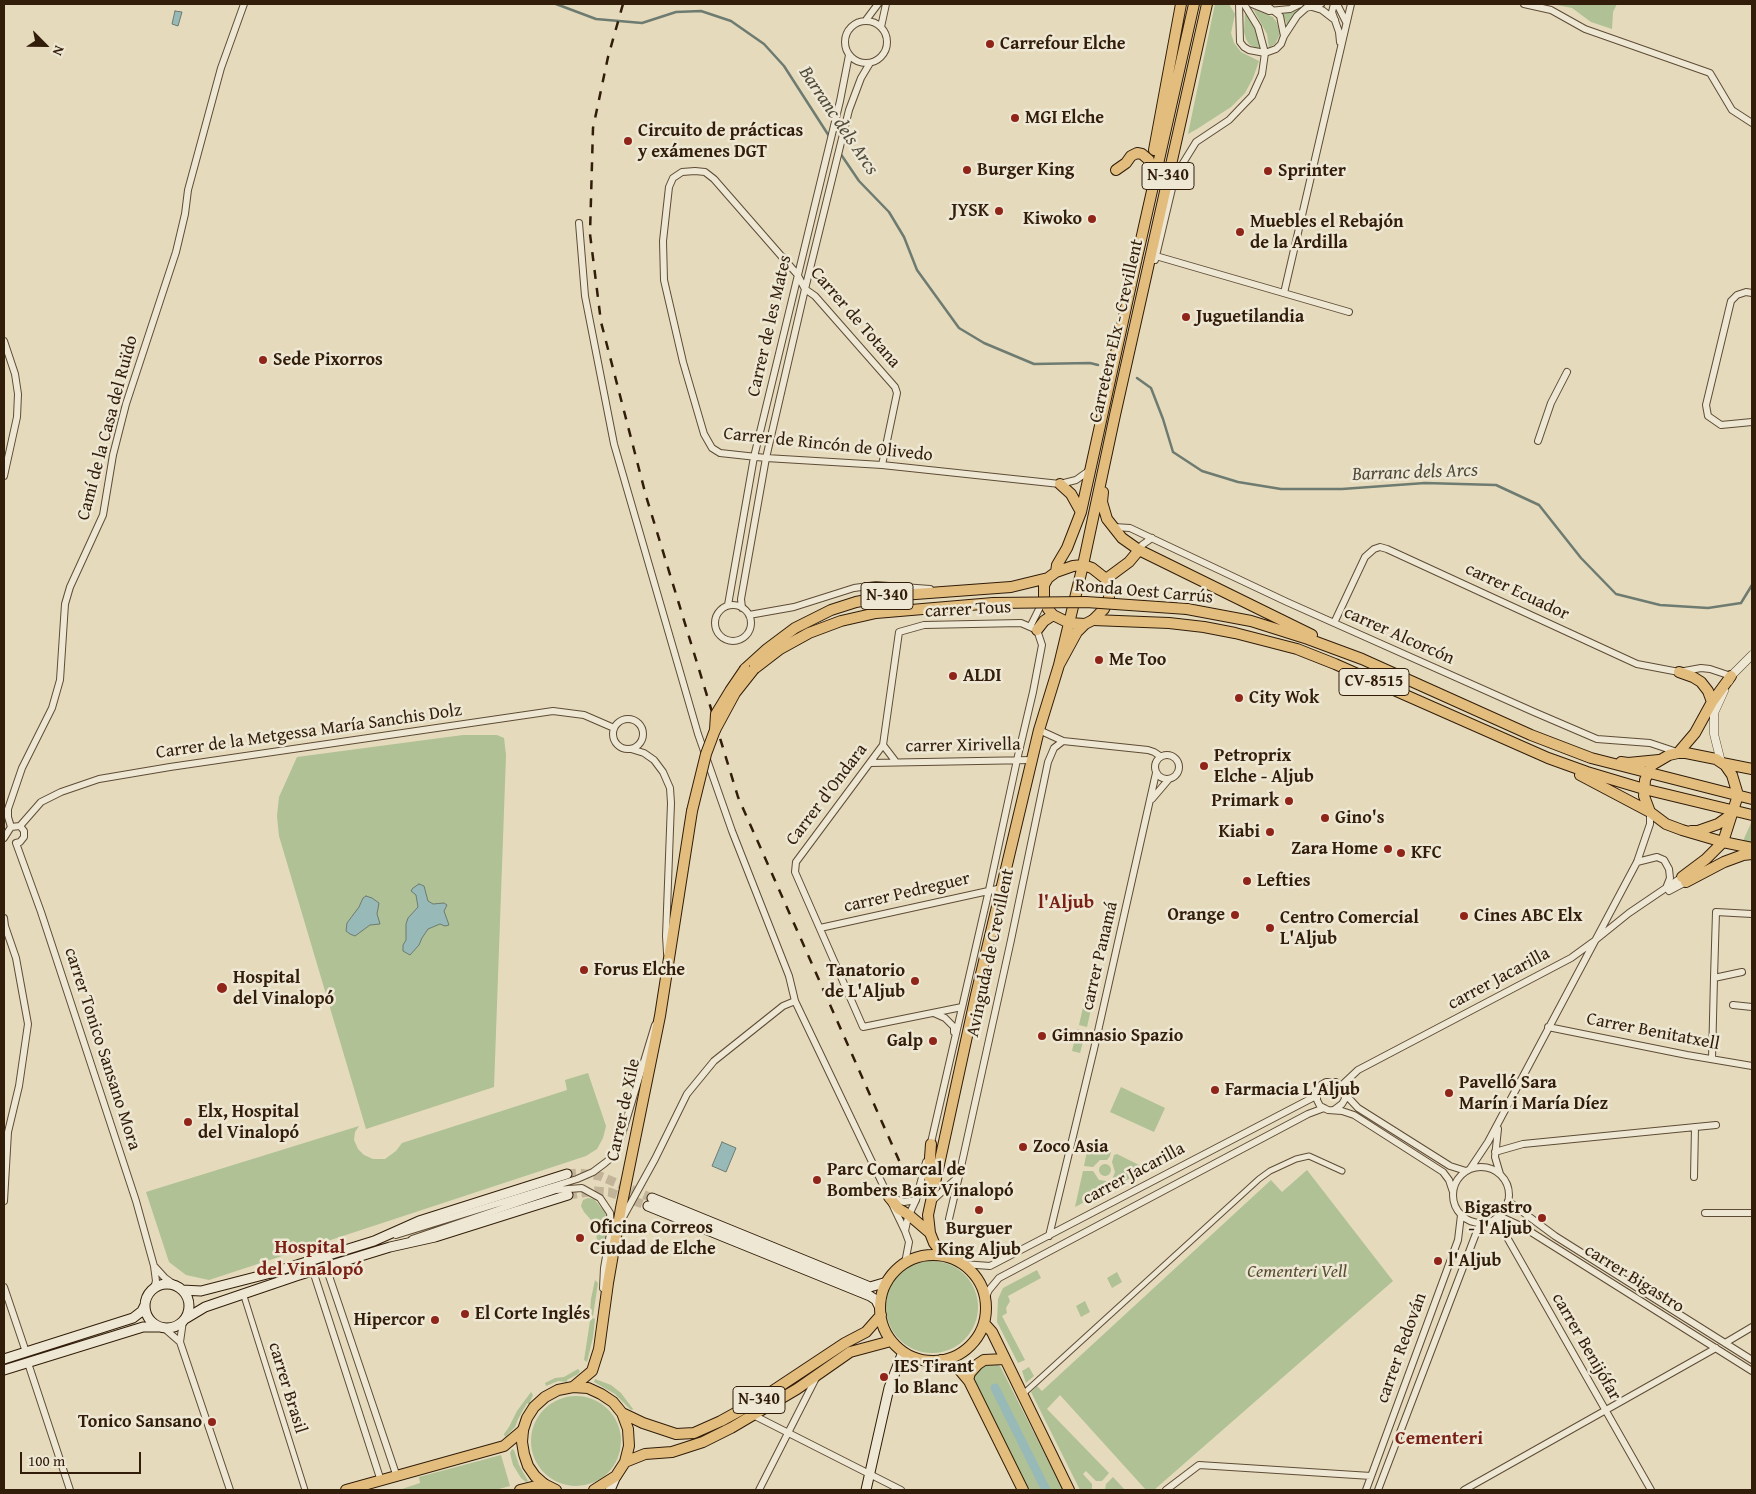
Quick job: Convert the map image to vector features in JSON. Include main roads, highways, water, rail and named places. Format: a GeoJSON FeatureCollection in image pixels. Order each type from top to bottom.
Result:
{"type":"FeatureCollection","features":[{"type":"Feature","properties":{"kind":"main road"},"geometry":{"type":"LineString","coordinates":[[1136,259],[1135,249],[1182,4]]}},
{"type":"Feature","properties":{"kind":"main road","name":"Carretera Elx - Crevillent"},"geometry":{"type":"LineString","coordinates":[[1052,615],[1044,600],[1043,590],[1066,548],[1081,512],[1194,4]]}},
{"type":"Feature","properties":{"kind":"main road","name":"Carretera Elx - Crevillent"},"geometry":{"type":"LineString","coordinates":[[1059,665],[1083,565],[1207,4]]}},
{"type":"Feature","properties":{"kind":"main road"},"geometry":{"type":"LineString","coordinates":[[1116,170],[1137,153],[1142,154],[1149,160],[1150,174]]}},
{"type":"Feature","properties":{"kind":"main road"},"geometry":{"type":"LineString","coordinates":[[1108,446],[1107,474],[1102,502],[1107,519],[1122,538],[1139,550],[1362,659]]}},
{"type":"Feature","properties":{"kind":"main road"},"geometry":{"type":"LineString","coordinates":[[1060,484],[1070,494],[1081,512]]}},
{"type":"Feature","properties":{"kind":"main road"},"geometry":{"type":"LineString","coordinates":[[1083,565],[1092,568],[1106,579],[1129,562],[1139,550]]}},
{"type":"Feature","properties":{"kind":"main road","name":"Ronda Oest Carrús"},"geometry":{"type":"LineString","coordinates":[[689,831],[701,772],[716,730],[716,714],[730,691],[767,648],[795,628],[831,610],[856,602],[888,596],[1011,587],[1052,575],[1073,566],[1083,565]]}},
{"type":"Feature","properties":{"kind":"main road","name":"Avinguda de Crevillent"},"geometry":{"type":"LineString","coordinates":[[930,1233],[928,1215],[976,995],[1039,730],[1059,665],[1077,632],[1104,609],[1109,598],[1109,587],[1106,579]]}},
{"type":"Feature","properties":{"kind":"main road","name":"Ronda Oest Carrús"},"geometry":{"type":"LineString","coordinates":[[750,669],[809,632],[841,621],[876,613],[993,604],[1086,602],[1187,609],[1250,620],[1308,638],[1362,659],[1531,735],[1591,758],[1752,799]]}},
{"type":"Feature","properties":{"kind":"main road"},"geometry":{"type":"LineString","coordinates":[[1033,629],[1052,615]]}},
{"type":"Feature","properties":{"kind":"main road","name":"Ronda Oest Carrús"},"geometry":{"type":"LineString","coordinates":[[1052,615],[1069,622],[1169,623],[1204,627],[1235,633],[1297,650],[1335,664],[1548,758],[1644,789],[1752,815]]}},
{"type":"Feature","properties":{"kind":"main road"},"geometry":{"type":"LineString","coordinates":[[1679,672],[1701,682],[1708,691],[1712,702]]}},
{"type":"Feature","properties":{"kind":"main road"},"geometry":{"type":"LineString","coordinates":[[1678,753],[1695,733],[1712,702],[1731,676]]}},
{"type":"Feature","properties":{"kind":"main road","name":"Ronda Oest Carrús"},"geometry":{"type":"LineString","coordinates":[[1647,773],[1652,765],[1678,753],[1701,755],[1752,769]]}},
{"type":"Feature","properties":{"kind":"main road","name":"Ronda Oest Carrús"},"geometry":{"type":"LineString","coordinates":[[1548,758],[1650,812],[1666,824],[1723,842],[1752,848]]}},
{"type":"Feature","properties":{"kind":"main road","name":"Ronda Oest Carrús"},"geometry":{"type":"LineString","coordinates":[[1591,758],[1628,763],[1660,760]]}},
{"type":"Feature","properties":{"kind":"main road"},"geometry":{"type":"LineString","coordinates":[[1721,762],[1732,775],[1738,795],[1734,811],[1723,842],[1684,879],[1724,862],[1752,854]]}},
{"type":"Feature","properties":{"kind":"main road"},"geometry":{"type":"LineString","coordinates":[[1647,773],[1644,789],[1646,804],[1650,812]]}},
{"type":"Feature","properties":{"kind":"main road"},"geometry":{"type":"LineString","coordinates":[[1682,830],[1698,831],[1718,824],[1734,811]]}},
{"type":"Feature","properties":{"kind":"main road","name":"Carrer de Xile"},"geometry":{"type":"LineString","coordinates":[[573,1387],[592,1371],[599,1350],[618,1226],[638,1118],[660,1016],[689,831]]}},
{"type":"Feature","properties":{"kind":"main road"},"geometry":{"type":"LineString","coordinates":[[931,1144],[929,1172],[932,1199]]}},
{"type":"Feature","properties":{"kind":"main road"},"geometry":{"type":"LineString","coordinates":[[4,1359],[133,1318],[142,1311],[147,1297],[154,1288],[164,1284],[201,1291],[271,1273],[567,1174]]}},
{"type":"Feature","properties":{"kind":"main road"},"geometry":{"type":"LineString","coordinates":[[4,1370],[142,1328],[174,1328],[199,1309],[243,1293],[390,1246],[434,1237],[568,1195]]}},
{"type":"Feature","properties":{"kind":"main road"},"geometry":{"type":"LineString","coordinates":[[889,1197],[899,1209],[930,1233],[934,1243],[944,1256]]}},
{"type":"Feature","properties":{"kind":"main road"},"geometry":{"type":"LineString","coordinates":[[880,1312],[876,1300],[870,1296],[650,1202],[870,1287],[887,1282]]}},
{"type":"Feature","properties":{"kind":"main road","name":"N-340"},"geometry":{"type":"LineString","coordinates":[[922,1256],[944,1256],[963,1264],[975,1276],[981,1286],[986,1311],[984,1323],[973,1342],[954,1357],[930,1361],[915,1358],[903,1352],[891,1341],[884,1330],[880,1312],[882,1295],[887,1282],[905,1263],[922,1256]]}},
{"type":"Feature","properties":{"kind":"main road"},"geometry":{"type":"LineString","coordinates":[[179,1288],[187,1298],[189,1305],[184,1320]]}},
{"type":"Feature","properties":{"kind":"main road"},"geometry":{"type":"LineString","coordinates":[[145,1305],[148,1318],[153,1324],[161,1328]]}},
{"type":"Feature","properties":{"kind":"main road","name":"N-340"},"geometry":{"type":"LineString","coordinates":[[556,1490],[544,1484],[535,1476],[528,1466],[522,1442],[527,1418],[534,1407],[545,1397],[558,1390],[573,1387],[588,1388],[613,1402],[622,1413],[643,1424],[676,1434],[694,1433],[721,1421],[759,1400],[844,1343],[866,1332],[880,1312]]}},
{"type":"Feature","properties":{"kind":"main road"},"geometry":{"type":"LineString","coordinates":[[984,1323],[992,1332],[1069,1490]]}},
{"type":"Feature","properties":{"kind":"main road","name":"N-340"},"geometry":{"type":"LineString","coordinates":[[625,1462],[645,1454],[672,1452],[703,1442],[753,1415],[816,1376],[850,1352],[891,1341]]}},
{"type":"Feature","properties":{"kind":"main road"},"geometry":{"type":"LineString","coordinates":[[866,1490],[889,1388],[903,1352]]}},
{"type":"Feature","properties":{"kind":"main road"},"geometry":{"type":"LineString","coordinates":[[968,1380],[970,1373],[984,1360],[1005,1359]]}},
{"type":"Feature","properties":{"kind":"main road","name":"N-340"},"geometry":{"type":"LineString","coordinates":[[941,1360],[958,1368],[968,1380],[1023,1490]]}},
{"type":"Feature","properties":{"kind":"main road"},"geometry":{"type":"LineString","coordinates":[[610,1490],[625,1462],[629,1446],[628,1429],[622,1413]]}},
{"type":"Feature","properties":{"kind":"main road"},"geometry":{"type":"LineString","coordinates":[[346,1490],[504,1446],[523,1430]]}},
{"type":"Feature","properties":{"kind":"main road"},"geometry":{"type":"LineString","coordinates":[[594,1490],[616,1476]]}},
{"type":"Feature","properties":{"kind":"main road"},"geometry":{"type":"LineString","coordinates":[[520,1490],[544,1484]]}},
{"type":"Feature","properties":{"kind":"water"},"geometry":{"type":"Polygon","coordinates":[[[175,11],[182,12],[178,26],[172,24],[175,11]]]}},
{"type":"Feature","properties":{"kind":"water"},"geometry":{"type":"Polygon","coordinates":[[[419,884],[424,886],[428,901],[433,904],[444,903],[447,905],[444,911],[449,925],[440,924],[428,929],[419,945],[410,955],[403,951],[403,945],[406,940],[408,918],[418,907],[416,895],[411,891],[419,884]]]}},
{"type":"Feature","properties":{"kind":"water"},"geometry":{"type":"Polygon","coordinates":[[[366,896],[379,903],[377,914],[380,924],[370,925],[355,936],[346,931],[347,923],[366,896]]]}},
{"type":"Feature","properties":{"kind":"water"},"geometry":{"type":"Polygon","coordinates":[[[722,1142],[736,1148],[726,1172],[712,1166],[722,1142]]]}},
{"type":"Feature","properties":{"kind":"waterway","name":"Barranc dels Arcs"},"geometry":{"type":"LineString","coordinates":[[556,4],[596,19],[642,23],[676,12],[701,11],[731,21],[764,44],[784,66],[829,136]]}},
{"type":"Feature","properties":{"kind":"waterway","name":"Barranc dels Arcs"},"geometry":{"type":"LineString","coordinates":[[840,153],[859,181],[889,212],[904,237],[917,270],[959,328],[984,343],[1034,364],[1090,363],[1098,365]]}},
{"type":"Feature","properties":{"kind":"waterway","name":"Barranc dels Arcs"},"geometry":{"type":"LineString","coordinates":[[1137,378],[1151,388],[1173,452],[1202,471],[1238,482],[1281,489],[1342,489],[1425,483],[1496,485],[1539,505],[1581,558],[1616,594],[1660,605],[1708,608],[1741,603],[1752,585]]}},
{"type":"Feature","properties":{"kind":"waterway"},"geometry":{"type":"LineString","coordinates":[[995,1388],[1046,1490]]}},
{"type":"Feature","properties":{"kind":"tunnel"},"geometry":{"type":"LineString","coordinates":[[567,1174],[579,1173],[600,1176],[652,1198]]}},
{"type":"Feature","properties":{"kind":"tunnel"},"geometry":{"type":"LineString","coordinates":[[568,1195],[595,1191],[609,1192],[648,1206]]}},
{"type":"Feature","properties":{"kind":"railway"},"geometry":{"type":"LineString","coordinates":[[623,4],[608,57],[593,128],[590,234],[601,322],[646,496],[738,797],[905,1174]]}},
{"type":"Feature","properties":{"kind":"place","name":"Carrefour Elche"},"geometry":{"type":"Point","coordinates":[990,44]}},
{"type":"Feature","properties":{"kind":"place","name":"MGI Elche"},"geometry":{"type":"Point","coordinates":[1015,118]}},
{"type":"Feature","properties":{"kind":"place","name":"Circuito de prácticas y exámenes DGT"},"geometry":{"type":"Point","coordinates":[628,141]}},
{"type":"Feature","properties":{"kind":"place","name":"Burger King"},"geometry":{"type":"Point","coordinates":[967,170]}},
{"type":"Feature","properties":{"kind":"place","name":"Sprinter"},"geometry":{"type":"Point","coordinates":[1268,171]}},
{"type":"Feature","properties":{"kind":"place","name":"JYSK"},"geometry":{"type":"Point","coordinates":[999,211]}},
{"type":"Feature","properties":{"kind":"place","name":"Kiwoko"},"geometry":{"type":"Point","coordinates":[1092,219]}},
{"type":"Feature","properties":{"kind":"place","name":"Muebles el Rebajón de la Ardilla"},"geometry":{"type":"Point","coordinates":[1240,232]}},
{"type":"Feature","properties":{"kind":"place","name":"Juguetilandia"},"geometry":{"type":"Point","coordinates":[1186,317]}},
{"type":"Feature","properties":{"kind":"place","name":"Sede Pixorros"},"geometry":{"type":"Point","coordinates":[263,360]}},
{"type":"Feature","properties":{"kind":"place","name":"Me Too"},"geometry":{"type":"Point","coordinates":[1099,660]}},
{"type":"Feature","properties":{"kind":"place","name":"ALDI"},"geometry":{"type":"Point","coordinates":[953,676]}},
{"type":"Feature","properties":{"kind":"place","name":"City Wok"},"geometry":{"type":"Point","coordinates":[1239,698]}},
{"type":"Feature","properties":{"kind":"place","name":"Petroprix Elche - Aljub"},"geometry":{"type":"Point","coordinates":[1204,766]}},
{"type":"Feature","properties":{"kind":"place","name":"Primark"},"geometry":{"type":"Point","coordinates":[1289,801]}},
{"type":"Feature","properties":{"kind":"place","name":"Gino's"},"geometry":{"type":"Point","coordinates":[1325,818]}},
{"type":"Feature","properties":{"kind":"place","name":"Kiabi"},"geometry":{"type":"Point","coordinates":[1270,832]}},
{"type":"Feature","properties":{"kind":"place","name":"Zara Home"},"geometry":{"type":"Point","coordinates":[1388,849]}},
{"type":"Feature","properties":{"kind":"place","name":"KFC"},"geometry":{"type":"Point","coordinates":[1401,853]}},
{"type":"Feature","properties":{"kind":"place","name":"Lefties"},"geometry":{"type":"Point","coordinates":[1247,881]}},
{"type":"Feature","properties":{"kind":"place","name":"Orange"},"geometry":{"type":"Point","coordinates":[1235,915]}},
{"type":"Feature","properties":{"kind":"place","name":"Cines ABC Elx"},"geometry":{"type":"Point","coordinates":[1464,916]}},
{"type":"Feature","properties":{"kind":"place","name":"Centro Comercial L'Aljub"},"geometry":{"type":"Point","coordinates":[1270,928]}},
{"type":"Feature","properties":{"kind":"place","name":"Forus Elche"},"geometry":{"type":"Point","coordinates":[584,970]}},
{"type":"Feature","properties":{"kind":"place","name":"Tanatorio de L'Aljub"},"geometry":{"type":"Point","coordinates":[915,981]}},
{"type":"Feature","properties":{"kind":"place","name":"Hospital del Vinalopó"},"geometry":{"type":"Point","coordinates":[222,988]}},
{"type":"Feature","properties":{"kind":"place","name":"Gimnasio Spazio"},"geometry":{"type":"Point","coordinates":[1042,1036]}},
{"type":"Feature","properties":{"kind":"place","name":"Galp"},"geometry":{"type":"Point","coordinates":[933,1041]}},
{"type":"Feature","properties":{"kind":"place","name":"Farmacia L'Aljub"},"geometry":{"type":"Point","coordinates":[1215,1090]}},
{"type":"Feature","properties":{"kind":"place","name":"Pavelló Sara Marín i María Díez"},"geometry":{"type":"Point","coordinates":[1449,1093]}},
{"type":"Feature","properties":{"kind":"place","name":"Elx, Hospital del Vinalopó"},"geometry":{"type":"Point","coordinates":[188,1122]}},
{"type":"Feature","properties":{"kind":"place","name":"Zoco Asia"},"geometry":{"type":"Point","coordinates":[1023,1147]}},
{"type":"Feature","properties":{"kind":"place","name":"Parc Comarcal de Bombers Baix Vinalopó"},"geometry":{"type":"Point","coordinates":[817,1180]}},
{"type":"Feature","properties":{"kind":"place","name":"Burguer King Aljub"},"geometry":{"type":"Point","coordinates":[979,1210]}},
{"type":"Feature","properties":{"kind":"place","name":"Bigastro - l'Aljub"},"geometry":{"type":"Point","coordinates":[1542,1218]}},
{"type":"Feature","properties":{"kind":"place","name":"Oficina Correos Ciudad de Elche"},"geometry":{"type":"Point","coordinates":[580,1238]}},
{"type":"Feature","properties":{"kind":"place","name":"l'Aljub"},"geometry":{"type":"Point","coordinates":[1438,1261]}},
{"type":"Feature","properties":{"kind":"place","name":"El Corte Inglés"},"geometry":{"type":"Point","coordinates":[465,1314]}},
{"type":"Feature","properties":{"kind":"place","name":"Hipercor"},"geometry":{"type":"Point","coordinates":[435,1320]}},
{"type":"Feature","properties":{"kind":"place","name":"IES Tirant lo Blanc"},"geometry":{"type":"Point","coordinates":[884,1377]}},
{"type":"Feature","properties":{"kind":"place","name":"Tonico Sansano"},"geometry":{"type":"Point","coordinates":[212,1422]}},
{"type":"Feature","properties":{"kind":"district","name":"l'Aljub"},"geometry":{"type":"Point","coordinates":[1066,903]}},
{"type":"Feature","properties":{"kind":"district","name":"Hospital del Vinalopó"},"geometry":{"type":"Point","coordinates":[310,1259]}},
{"type":"Feature","properties":{"kind":"district","name":"Cementeri"},"geometry":{"type":"Point","coordinates":[1439,1439]}},
{"type":"Feature","properties":{"kind":"park label","name":"Cementeri Vell"},"geometry":{"type":"Point","coordinates":[1297,1272]}}]}
